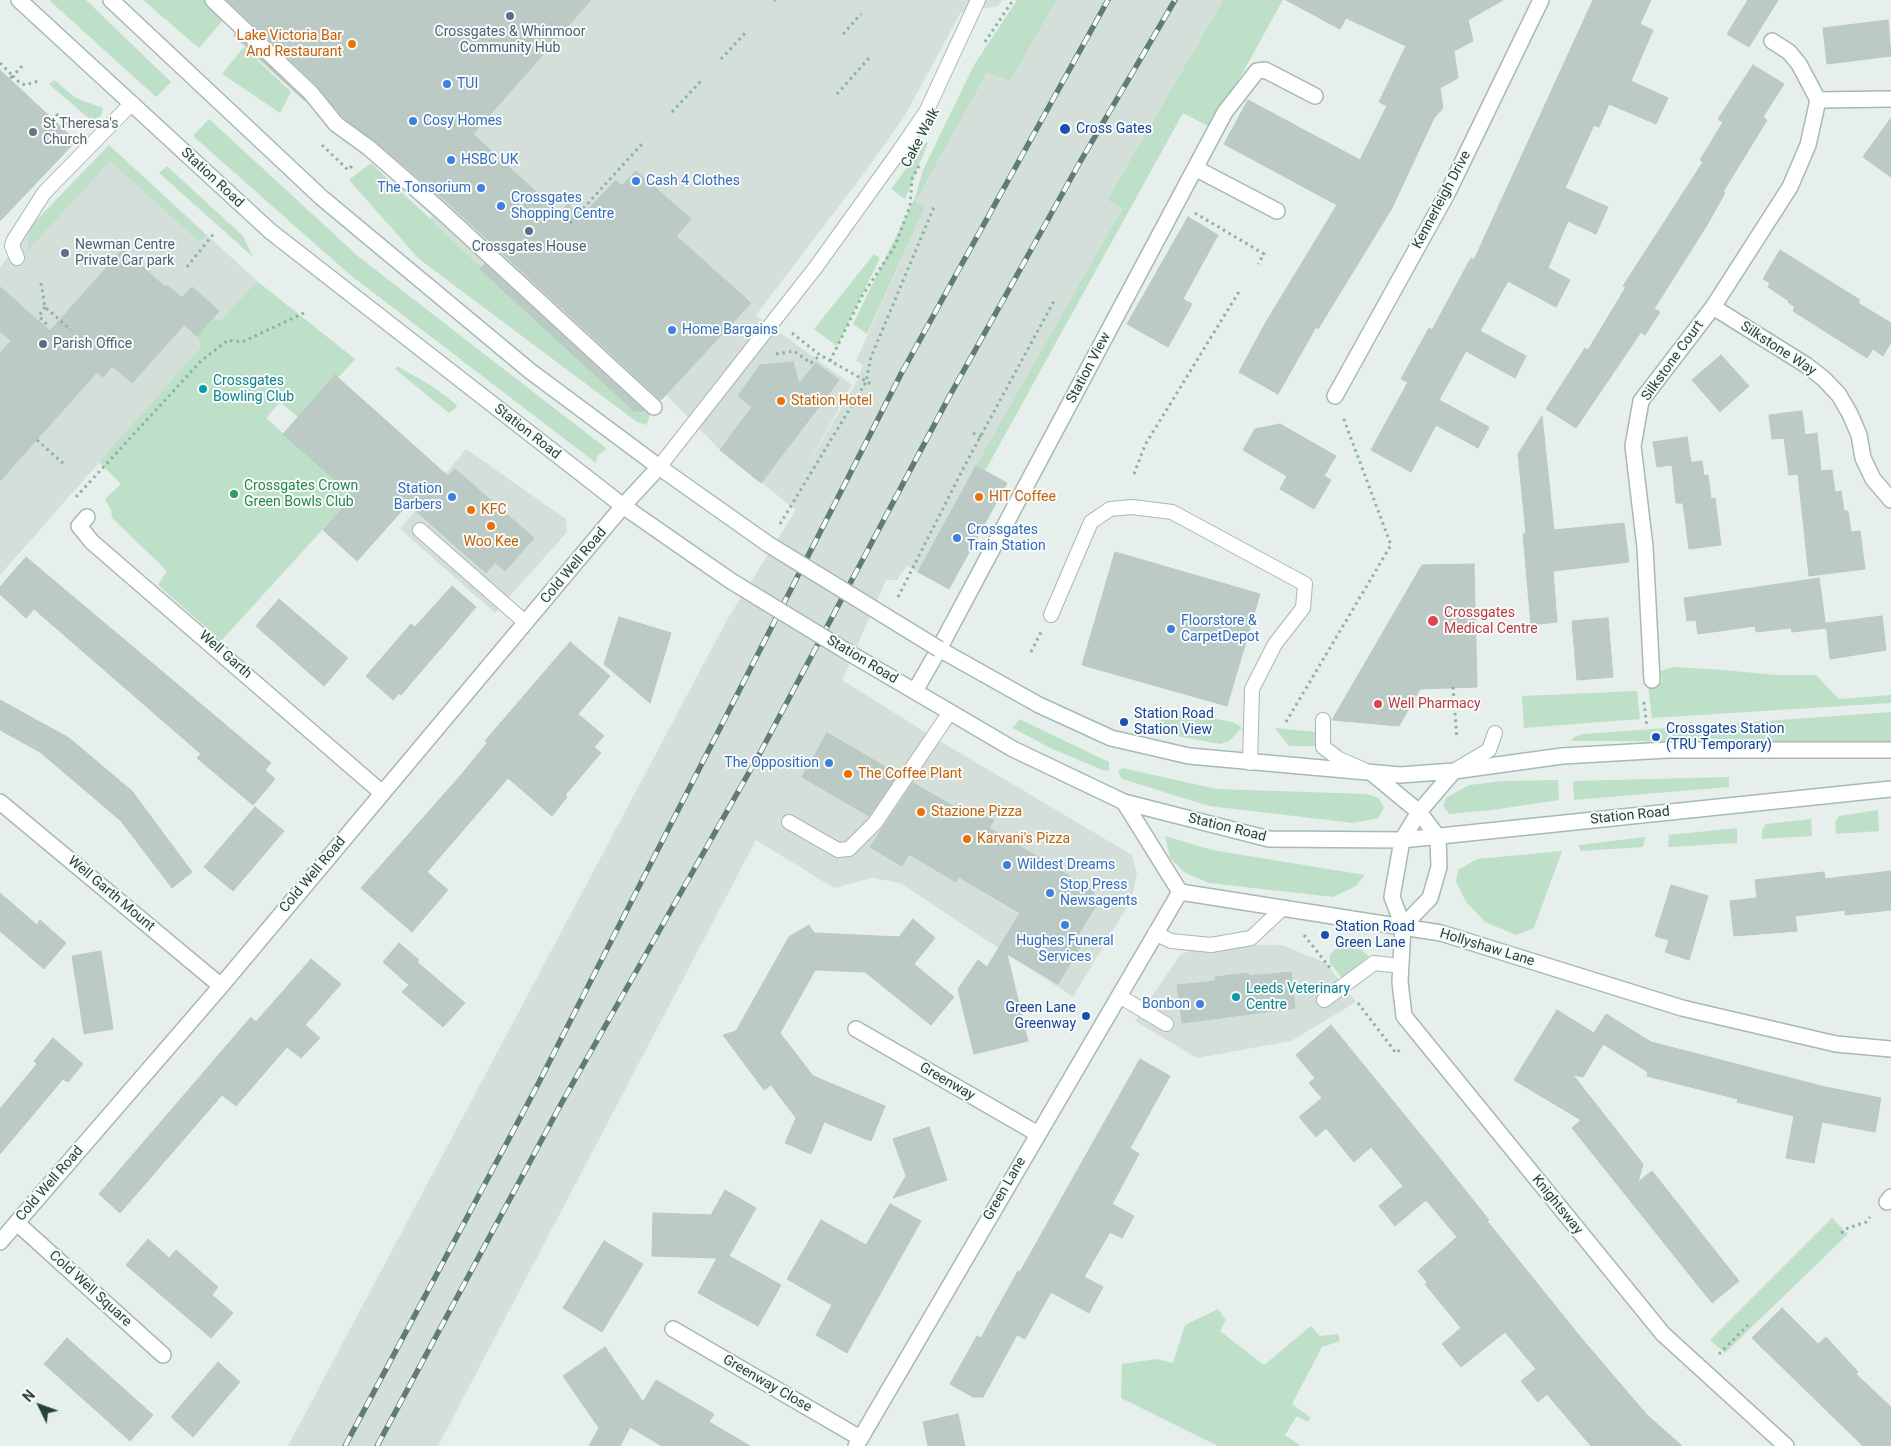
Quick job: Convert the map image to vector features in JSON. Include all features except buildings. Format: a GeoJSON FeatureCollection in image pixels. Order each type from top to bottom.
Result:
{"type":"FeatureCollection","features":[{"type":"Feature","properties":{"kind":"street","name":"Station Road"},"geometry":{"type":"LineString","coordinates":[[19,0],[270,231],[623,506],[731,581],[851,654],[1013,749],[1124,802],[1269,839],[1402,840],[1891,789]]}},
{"type":"Feature","properties":{"kind":"street"},"geometry":{"type":"LineString","coordinates":[[111,0],[322,198],[530,371],[659,467],[768,544],[939,649],[1039,705],[1111,738],[1189,756],[1250,763],[1400,775],[1454,771],[1562,756],[1667,750],[1891,750]]}},
{"type":"Feature","properties":{"kind":"street"},"geometry":{"type":"LineString","coordinates":[[213,0],[305,86],[336,124],[369,148],[654,407]]}},
{"type":"Feature","properties":{"kind":"street","name":"Kennerleigh Drive"},"geometry":{"type":"LineString","coordinates":[[1335,396],[1448,192],[1541,0]]}},
{"type":"Feature","properties":{"kind":"street"},"geometry":{"type":"LineString","coordinates":[[1772,41],[1788,52],[1799,64],[1818,100],[1891,99]]}},
{"type":"Feature","properties":{"kind":"street","name":"Station View"},"geometry":{"type":"LineString","coordinates":[[915,691],[1225,112],[1257,70],[1265,70],[1315,96]]}},
{"type":"Feature","properties":{"kind":"street","name":"Silkstone Court"},"geometry":{"type":"LineString","coordinates":[[1652,680],[1645,547],[1633,446],[1641,402],[1713,308],[1790,187],[1808,145],[1818,100]]}},
{"type":"Feature","properties":{"kind":"street"},"geometry":{"type":"LineString","coordinates":[[1195,168],[1277,210]]}},
{"type":"Feature","properties":{"kind":"street","name":"Silkstone Way"},"geometry":{"type":"LineString","coordinates":[[1713,308],[1806,365],[1824,379],[1839,396],[1850,414],[1859,435],[1863,458],[1873,479],[1891,500]]}},
{"type":"Feature","properties":{"kind":"street","name":"Cold Well Road"},"geometry":{"type":"LineString","coordinates":[[0,1242],[221,986],[381,792],[526,623],[623,506],[659,467]]}},
{"type":"Feature","properties":{"kind":"street","name":"Well Garth"},"geometry":{"type":"LineString","coordinates":[[87,517],[79,526],[92,542],[381,792]]}},
{"type":"Feature","properties":{"kind":"street"},"geometry":{"type":"LineString","coordinates":[[1372,773],[1419,812],[1438,836],[1439,867],[1430,898],[1403,926],[1392,897],[1402,840],[1419,812],[1454,771]]}},
{"type":"Feature","properties":{"kind":"street","name":"Well Garth Mount"},"geometry":{"type":"LineString","coordinates":[[0,802],[221,986]]}},
{"type":"Feature","properties":{"kind":"street"},"geometry":{"type":"LineString","coordinates":[[1124,802],[1180,892]]}},
{"type":"Feature","properties":{"kind":"street","name":"Hollyshaw Lane"},"geometry":{"type":"LineString","coordinates":[[1180,892],[1441,933],[1682,1008],[1836,1044],[1891,1049]]}},
{"type":"Feature","properties":{"kind":"street","name":"Green Lane"},"geometry":{"type":"LineString","coordinates":[[858,1442],[1180,892]]}},
{"type":"Feature","properties":{"kind":"street","name":"Knightsway"},"geometry":{"type":"LineString","coordinates":[[1403,926],[1400,982],[1404,1016],[1663,1334],[1786,1446]]}},
{"type":"Feature","properties":{"kind":"street","name":"Greenway"},"geometry":{"type":"LineString","coordinates":[[856,1029],[1038,1134]]}},
{"type":"Feature","properties":{"kind":"street","name":"Cold Well Square"},"geometry":{"type":"LineString","coordinates":[[17,1223],[163,1355]]}},
{"type":"Feature","properties":{"kind":"street","name":"Greenway Close"},"geometry":{"type":"LineString","coordinates":[[673,1329],[858,1442]]}},
{"type":"Feature","properties":{"kind":"lane"},"geometry":{"type":"LineString","coordinates":[[659,467],[861,206],[926,112],[978,0]]}},
{"type":"Feature","properties":{"kind":"lane"},"geometry":{"type":"LineString","coordinates":[[17,258],[12,246],[14,240],[44,193],[132,103]]}},
{"type":"Feature","properties":{"kind":"lane"},"geometry":{"type":"LineString","coordinates":[[1050,615],[1092,522],[1110,509],[1132,507],[1172,512],[1306,584],[1303,608],[1275,644],[1252,689],[1250,763]]}},
{"type":"Feature","properties":{"kind":"lane"},"geometry":{"type":"LineString","coordinates":[[420,530],[526,623]]}},
{"type":"Feature","properties":{"kind":"lane"},"geometry":{"type":"LineString","coordinates":[[789,822],[838,850],[849,849],[875,823],[950,712]]}},
{"type":"Feature","properties":{"kind":"lane"},"geometry":{"type":"LineString","coordinates":[[1323,720],[1323,747],[1339,758],[1372,773]]}},
{"type":"Feature","properties":{"kind":"lane"},"geometry":{"type":"LineString","coordinates":[[1454,771],[1489,750],[1495,733]]}},
{"type":"Feature","properties":{"kind":"lane"},"geometry":{"type":"LineString","coordinates":[[1155,933],[1171,941],[1212,945],[1251,938],[1282,909]]}},
{"type":"Feature","properties":{"kind":"lane"},"geometry":{"type":"LineString","coordinates":[[1324,1000],[1374,962],[1400,966]]}},
{"type":"Feature","properties":{"kind":"lane"},"geometry":{"type":"LineString","coordinates":[[1119,996],[1166,1024]]}},
{"type":"Feature","properties":{"kind":"path"},"geometry":{"type":"LineString","coordinates":[[982,47],[1013,0]]}},
{"type":"Feature","properties":{"kind":"path"},"geometry":{"type":"LineString","coordinates":[[843,34],[861,14]]}},
{"type":"Feature","properties":{"kind":"path"},"geometry":{"type":"LineString","coordinates":[[720,59],[747,31]]}},
{"type":"Feature","properties":{"kind":"path"},"geometry":{"type":"LineString","coordinates":[[837,94],[870,57]]}},
{"type":"Feature","properties":{"kind":"path"},"geometry":{"type":"LineString","coordinates":[[0,64],[25,85],[38,81]]}},
{"type":"Feature","properties":{"kind":"path"},"geometry":{"type":"LineString","coordinates":[[9,79],[22,66]]}},
{"type":"Feature","properties":{"kind":"path"},"geometry":{"type":"LineString","coordinates":[[672,112],[703,79]]}},
{"type":"Feature","properties":{"kind":"path"},"geometry":{"type":"LineString","coordinates":[[52,118],[56,114],[70,127],[76,129],[82,122]]}},
{"type":"Feature","properties":{"kind":"path"},"geometry":{"type":"LineString","coordinates":[[570,223],[642,144]]}},
{"type":"Feature","properties":{"kind":"path","name":"Cake Walk"},"geometry":{"type":"LineString","coordinates":[[830,361],[862,296],[896,246],[910,206],[912,179],[924,156]]}},
{"type":"Feature","properties":{"kind":"path"},"geometry":{"type":"LineString","coordinates":[[1176,202],[1264,254],[1258,264]]}},
{"type":"Feature","properties":{"kind":"path"},"geometry":{"type":"LineString","coordinates":[[768,544],[866,382],[871,357],[934,207]]}},
{"type":"Feature","properties":{"kind":"path"},"geometry":{"type":"LineString","coordinates":[[187,267],[215,232]]}},
{"type":"Feature","properties":{"kind":"path"},"geometry":{"type":"LineString","coordinates":[[40,283],[45,307],[71,330]]}},
{"type":"Feature","properties":{"kind":"path"},"geometry":{"type":"LineString","coordinates":[[1134,474],[1145,445],[1240,290]]}},
{"type":"Feature","properties":{"kind":"path"},"geometry":{"type":"LineString","coordinates":[[887,617],[1054,301]]}},
{"type":"Feature","properties":{"kind":"path"},"geometry":{"type":"LineString","coordinates":[[45,307],[39,316],[47,325],[46,327]]}},
{"type":"Feature","properties":{"kind":"path"},"geometry":{"type":"LineString","coordinates":[[74,500],[83,487],[201,361],[228,340],[242,342],[304,313]]}},
{"type":"Feature","properties":{"kind":"path"},"geometry":{"type":"LineString","coordinates":[[775,318],[820,355],[871,384]]}},
{"type":"Feature","properties":{"kind":"path"},"geometry":{"type":"LineString","coordinates":[[811,363],[820,355]]}},
{"type":"Feature","properties":{"kind":"path"},"geometry":{"type":"LineString","coordinates":[[1286,722],[1391,545],[1335,396]]}},
{"type":"Feature","properties":{"kind":"path"},"geometry":{"type":"LineString","coordinates":[[973,433],[981,437]]}},
{"type":"Feature","properties":{"kind":"path"},"geometry":{"type":"LineString","coordinates":[[36,440],[66,466]]}},
{"type":"Feature","properties":{"kind":"path"},"geometry":{"type":"LineString","coordinates":[[1453,687],[1457,739]]}},
{"type":"Feature","properties":{"kind":"path"},"geometry":{"type":"LineString","coordinates":[[1841,1233],[1848,1228],[1866,1222],[1889,1200]]}},
{"type":"Feature","properties":{"kind":"path"},"geometry":{"type":"LineString","coordinates":[[1704,1371],[1748,1325]]}},
{"type":"Feature","properties":{"kind":"shaded area"},"geometry":{"type":"Polygon","coordinates":[[[200,0],[1002,0],[998,6],[961,12],[904,117],[865,172],[756,315],[852,385],[805,470],[857,381],[863,365],[856,361],[925,207],[914,203],[987,73],[1010,81],[1057,0],[1223,0],[1107,200],[1122,209],[918,572],[907,566],[897,580],[886,580],[842,680],[933,737],[1132,855],[1137,874],[1131,900],[1073,997],[900,883],[872,878],[834,888],[756,840],[438,1446],[288,1446],[728,618],[796,510],[720,450],[666,395],[651,411],[634,411],[480,269],[481,267],[430,219],[432,216],[234,36],[236,33],[200,0]]]}},
{"type":"Feature","properties":{"kind":"shaded area"},"geometry":{"type":"Polygon","coordinates":[[[109,145],[257,281],[218,323],[214,317],[197,336],[201,347],[0,575],[0,268],[29,228],[109,145]]]}},
{"type":"Feature","properties":{"kind":"shaded area"},"geometry":{"type":"Polygon","coordinates":[[[466,449],[566,519],[567,532],[495,613],[400,529],[466,449]]]}},
{"type":"Feature","properties":{"kind":"shaded area"},"geometry":{"type":"Polygon","coordinates":[[[1211,945],[1282,945],[1326,963],[1356,1002],[1291,1041],[1197,1058],[1135,1021],[1181,954],[1211,945]]]}},
{"type":"Feature","properties":{"kind":"green space"},"geometry":{"type":"Polygon","coordinates":[[[49,0],[86,0],[171,82],[156,97],[49,0]]]}},
{"type":"Feature","properties":{"kind":"green space"},"geometry":{"type":"Polygon","coordinates":[[[143,0],[208,0],[226,17],[199,48],[143,0]]]}},
{"type":"Feature","properties":{"kind":"green space"},"geometry":{"type":"Polygon","coordinates":[[[1017,0],[1057,0],[1010,81],[987,73],[915,202],[925,207],[867,334],[853,324],[915,198],[923,170],[974,65],[1017,0]]]}},
{"type":"Feature","properties":{"kind":"green space"},"geometry":{"type":"Polygon","coordinates":[[[1223,0],[1283,0],[1212,128],[1183,113],[985,471],[976,466],[1122,209],[1107,200],[1223,0]]]}},
{"type":"Feature","properties":{"kind":"green space"},"geometry":{"type":"Polygon","coordinates":[[[244,47],[291,92],[280,113],[222,74],[244,47]]]}},
{"type":"Feature","properties":{"kind":"green space"},"geometry":{"type":"Polygon","coordinates":[[[54,80],[76,98],[103,108],[101,116],[92,121],[49,84],[54,80]]]}},
{"type":"Feature","properties":{"kind":"green space"},"geometry":{"type":"Polygon","coordinates":[[[209,119],[359,257],[607,449],[597,456],[596,463],[349,274],[193,136],[209,119]]]}},
{"type":"Feature","properties":{"kind":"green space"},"geometry":{"type":"Polygon","coordinates":[[[926,142],[928,143],[905,199],[891,189],[926,142]]]}},
{"type":"Feature","properties":{"kind":"green space"},"geometry":{"type":"Polygon","coordinates":[[[109,145],[206,235],[200,242],[110,161],[28,250],[29,228],[109,145]]]}},
{"type":"Feature","properties":{"kind":"green space"},"geometry":{"type":"Polygon","coordinates":[[[371,163],[481,267],[480,269],[634,411],[651,411],[647,425],[637,422],[419,259],[349,180],[371,163]]]}},
{"type":"Feature","properties":{"kind":"green space"},"geometry":{"type":"Polygon","coordinates":[[[167,166],[243,236],[253,257],[159,173],[167,166]]]}},
{"type":"Feature","properties":{"kind":"green space"},"geometry":{"type":"Polygon","coordinates":[[[874,254],[880,258],[837,346],[814,329],[874,254]]]}},
{"type":"Feature","properties":{"kind":"green space"},"geometry":{"type":"Polygon","coordinates":[[[257,281],[355,359],[338,378],[335,375],[298,417],[280,402],[266,418],[353,496],[221,641],[158,585],[167,571],[112,518],[111,510],[105,499],[121,484],[99,462],[201,347],[197,336],[214,317],[219,322],[257,281]]]}},
{"type":"Feature","properties":{"kind":"green space"},"geometry":{"type":"Polygon","coordinates":[[[397,366],[432,386],[457,405],[456,408],[449,413],[395,369],[397,366]]]}},
{"type":"Feature","properties":{"kind":"green space"},"geometry":{"type":"Polygon","coordinates":[[[1673,667],[1776,675],[1816,675],[1839,699],[1891,695],[1891,703],[1652,718],[1648,686],[1662,682],[1661,671],[1673,667]]]}},
{"type":"Feature","properties":{"kind":"green space"},"geometry":{"type":"Polygon","coordinates":[[[1637,691],[1640,719],[1524,728],[1522,696],[1637,691]]]}},
{"type":"Feature","properties":{"kind":"green space"},"geometry":{"type":"Polygon","coordinates":[[[1178,710],[1235,723],[1242,728],[1229,741],[1220,744],[1155,732],[1153,728],[1163,715],[1178,710]]]}},
{"type":"Feature","properties":{"kind":"green space"},"geometry":{"type":"Polygon","coordinates":[[[1891,712],[1891,742],[1571,741],[1574,737],[1583,734],[1891,712]]]}},
{"type":"Feature","properties":{"kind":"green space"},"geometry":{"type":"Polygon","coordinates":[[[1019,719],[1109,762],[1109,770],[1105,771],[1050,748],[1013,728],[1019,719]]]}},
{"type":"Feature","properties":{"kind":"green space"},"geometry":{"type":"Polygon","coordinates":[[[1275,728],[1316,732],[1317,746],[1289,746],[1275,728]]]}},
{"type":"Feature","properties":{"kind":"green space"},"geometry":{"type":"Polygon","coordinates":[[[1122,768],[1217,789],[1367,794],[1379,798],[1384,808],[1378,818],[1353,823],[1209,806],[1122,779],[1118,772],[1122,768]]]}},
{"type":"Feature","properties":{"kind":"green space"},"geometry":{"type":"Polygon","coordinates":[[[1729,777],[1729,787],[1574,800],[1573,781],[1729,777]]]}},
{"type":"Feature","properties":{"kind":"green space"},"geometry":{"type":"Polygon","coordinates":[[[1558,780],[1559,800],[1449,814],[1443,806],[1446,798],[1469,785],[1504,781],[1558,780]]]}},
{"type":"Feature","properties":{"kind":"green space"},"geometry":{"type":"Polygon","coordinates":[[[1878,810],[1879,831],[1836,834],[1835,822],[1839,816],[1878,810]]]}},
{"type":"Feature","properties":{"kind":"green space"},"geometry":{"type":"Polygon","coordinates":[[[1811,819],[1812,836],[1762,839],[1762,830],[1766,824],[1811,819]]]}},
{"type":"Feature","properties":{"kind":"green space"},"geometry":{"type":"Polygon","coordinates":[[[1737,828],[1737,843],[1668,847],[1669,835],[1737,828]]]}},
{"type":"Feature","properties":{"kind":"green space"},"geometry":{"type":"Polygon","coordinates":[[[1165,836],[1212,850],[1365,875],[1356,886],[1333,897],[1209,883],[1185,873],[1170,858],[1165,836]]]}},
{"type":"Feature","properties":{"kind":"green space"},"geometry":{"type":"Polygon","coordinates":[[[1645,837],[1643,847],[1580,851],[1579,845],[1645,837]]]}},
{"type":"Feature","properties":{"kind":"green space"},"geometry":{"type":"Polygon","coordinates":[[[1562,851],[1534,928],[1516,935],[1485,922],[1466,902],[1456,882],[1458,870],[1477,859],[1562,851]]]}},
{"type":"Feature","properties":{"kind":"green space"},"geometry":{"type":"Polygon","coordinates":[[[1346,946],[1360,949],[1369,956],[1342,978],[1330,963],[1330,955],[1335,949],[1346,946]]]}},
{"type":"Feature","properties":{"kind":"green space"},"geometry":{"type":"Polygon","coordinates":[[[1832,1218],[1848,1234],[1725,1353],[1710,1340],[1832,1218]]]}},
{"type":"Feature","properties":{"kind":"green space"},"geometry":{"type":"Polygon","coordinates":[[[1218,1309],[1226,1320],[1220,1331],[1264,1365],[1311,1326],[1320,1336],[1338,1334],[1340,1341],[1322,1347],[1292,1404],[1310,1417],[1308,1422],[1297,1416],[1285,1435],[1301,1446],[1218,1446],[1121,1398],[1122,1364],[1157,1359],[1173,1363],[1185,1325],[1218,1309]]]}},
{"type":"Feature","properties":{"kind":"railway"},"geometry":{"type":"LineString","coordinates":[[345,1446],[535,1090],[901,374],[1108,0]]}},
{"type":"Feature","properties":{"kind":"railway"},"geometry":{"type":"LineString","coordinates":[[377,1446],[561,1104],[760,753],[949,397],[1080,162],[1175,0]]}},
{"type":"Feature","properties":{"kind":"place","name":"Crossgates & Whinmoor Community Hub"},"geometry":{"type":"Point","coordinates":[510,16]}},
{"type":"Feature","properties":{"kind":"place","name":"Lake Victoria Bar And Restaurant"},"geometry":{"type":"Point","coordinates":[352,44]}},
{"type":"Feature","properties":{"kind":"place","name":"TUI"},"geometry":{"type":"Point","coordinates":[447,84]}},
{"type":"Feature","properties":{"kind":"place","name":"Cosy Homes"},"geometry":{"type":"Point","coordinates":[413,121]}},
{"type":"Feature","properties":{"kind":"place","name":"Cross Gates"},"geometry":{"type":"Point","coordinates":[1065,129]}},
{"type":"Feature","properties":{"kind":"place","name":"St Theresa's Church"},"geometry":{"type":"Point","coordinates":[33,132]}},
{"type":"Feature","properties":{"kind":"place","name":"HSBC UK"},"geometry":{"type":"Point","coordinates":[451,160]}},
{"type":"Feature","properties":{"kind":"place","name":"Cash 4 Clothes"},"geometry":{"type":"Point","coordinates":[636,181]}},
{"type":"Feature","properties":{"kind":"place","name":"The Tonsorium"},"geometry":{"type":"Point","coordinates":[481,188]}},
{"type":"Feature","properties":{"kind":"place","name":"Crossgates Shopping Centre"},"geometry":{"type":"Point","coordinates":[501,206]}},
{"type":"Feature","properties":{"kind":"place","name":"Crossgates House"},"geometry":{"type":"Point","coordinates":[529,231]}},
{"type":"Feature","properties":{"kind":"place","name":"Newman Centre Private Car park"},"geometry":{"type":"Point","coordinates":[65,253]}},
{"type":"Feature","properties":{"kind":"place","name":"Home Bargains"},"geometry":{"type":"Point","coordinates":[672,330]}},
{"type":"Feature","properties":{"kind":"place","name":"Parish Office"},"geometry":{"type":"Point","coordinates":[43,344]}},
{"type":"Feature","properties":{"kind":"place","name":"Crossgates Bowling Club"},"geometry":{"type":"Point","coordinates":[203,389]}},
{"type":"Feature","properties":{"kind":"place","name":"Station Hotel"},"geometry":{"type":"Point","coordinates":[781,401]}},
{"type":"Feature","properties":{"kind":"place","name":"Crossgates Crown Green Bowls Club"},"geometry":{"type":"Point","coordinates":[234,494]}},
{"type":"Feature","properties":{"kind":"place","name":"Station Barbers"},"geometry":{"type":"Point","coordinates":[452,497]}},
{"type":"Feature","properties":{"kind":"place","name":"HIT Coffee"},"geometry":{"type":"Point","coordinates":[979,497]}},
{"type":"Feature","properties":{"kind":"place","name":"KFC"},"geometry":{"type":"Point","coordinates":[471,510]}},
{"type":"Feature","properties":{"kind":"place","name":"Woo Kee"},"geometry":{"type":"Point","coordinates":[491,526]}},
{"type":"Feature","properties":{"kind":"place","name":"Crossgates Train Station"},"geometry":{"type":"Point","coordinates":[957,538]}},
{"type":"Feature","properties":{"kind":"place","name":"Crossgates Medical Centre"},"geometry":{"type":"Point","coordinates":[1433,621]}},
{"type":"Feature","properties":{"kind":"place","name":"Floorstore & CarpetDepot"},"geometry":{"type":"Point","coordinates":[1171,629]}},
{"type":"Feature","properties":{"kind":"place","name":"Well Pharmacy"},"geometry":{"type":"Point","coordinates":[1378,704]}},
{"type":"Feature","properties":{"kind":"place","name":"Station Road Station View"},"geometry":{"type":"Point","coordinates":[1124,722]}},
{"type":"Feature","properties":{"kind":"place","name":"Crossgates Station (TRU Temporary)"},"geometry":{"type":"Point","coordinates":[1656,737]}},
{"type":"Feature","properties":{"kind":"place","name":"The Opposition"},"geometry":{"type":"Point","coordinates":[829,763]}},
{"type":"Feature","properties":{"kind":"place","name":"The Coffee Plant"},"geometry":{"type":"Point","coordinates":[848,774]}},
{"type":"Feature","properties":{"kind":"place","name":"Stazione Pizza"},"geometry":{"type":"Point","coordinates":[921,812]}},
{"type":"Feature","properties":{"kind":"place","name":"Karvani's Pizza"},"geometry":{"type":"Point","coordinates":[967,839]}},
{"type":"Feature","properties":{"kind":"place","name":"Wildest Dreams"},"geometry":{"type":"Point","coordinates":[1007,865]}},
{"type":"Feature","properties":{"kind":"place","name":"Stop Press Newsagents"},"geometry":{"type":"Point","coordinates":[1050,893]}},
{"type":"Feature","properties":{"kind":"place","name":"Hughes Funeral Services"},"geometry":{"type":"Point","coordinates":[1065,925]}},
{"type":"Feature","properties":{"kind":"place","name":"Station Road Green Lane"},"geometry":{"type":"Point","coordinates":[1325,935]}},
{"type":"Feature","properties":{"kind":"place","name":"Leeds Veterinary Centre"},"geometry":{"type":"Point","coordinates":[1236,997]}},
{"type":"Feature","properties":{"kind":"place","name":"Bonbon"},"geometry":{"type":"Point","coordinates":[1200,1004]}},
{"type":"Feature","properties":{"kind":"place","name":"Green Lane Greenway"},"geometry":{"type":"Point","coordinates":[1086,1016]}}]}
